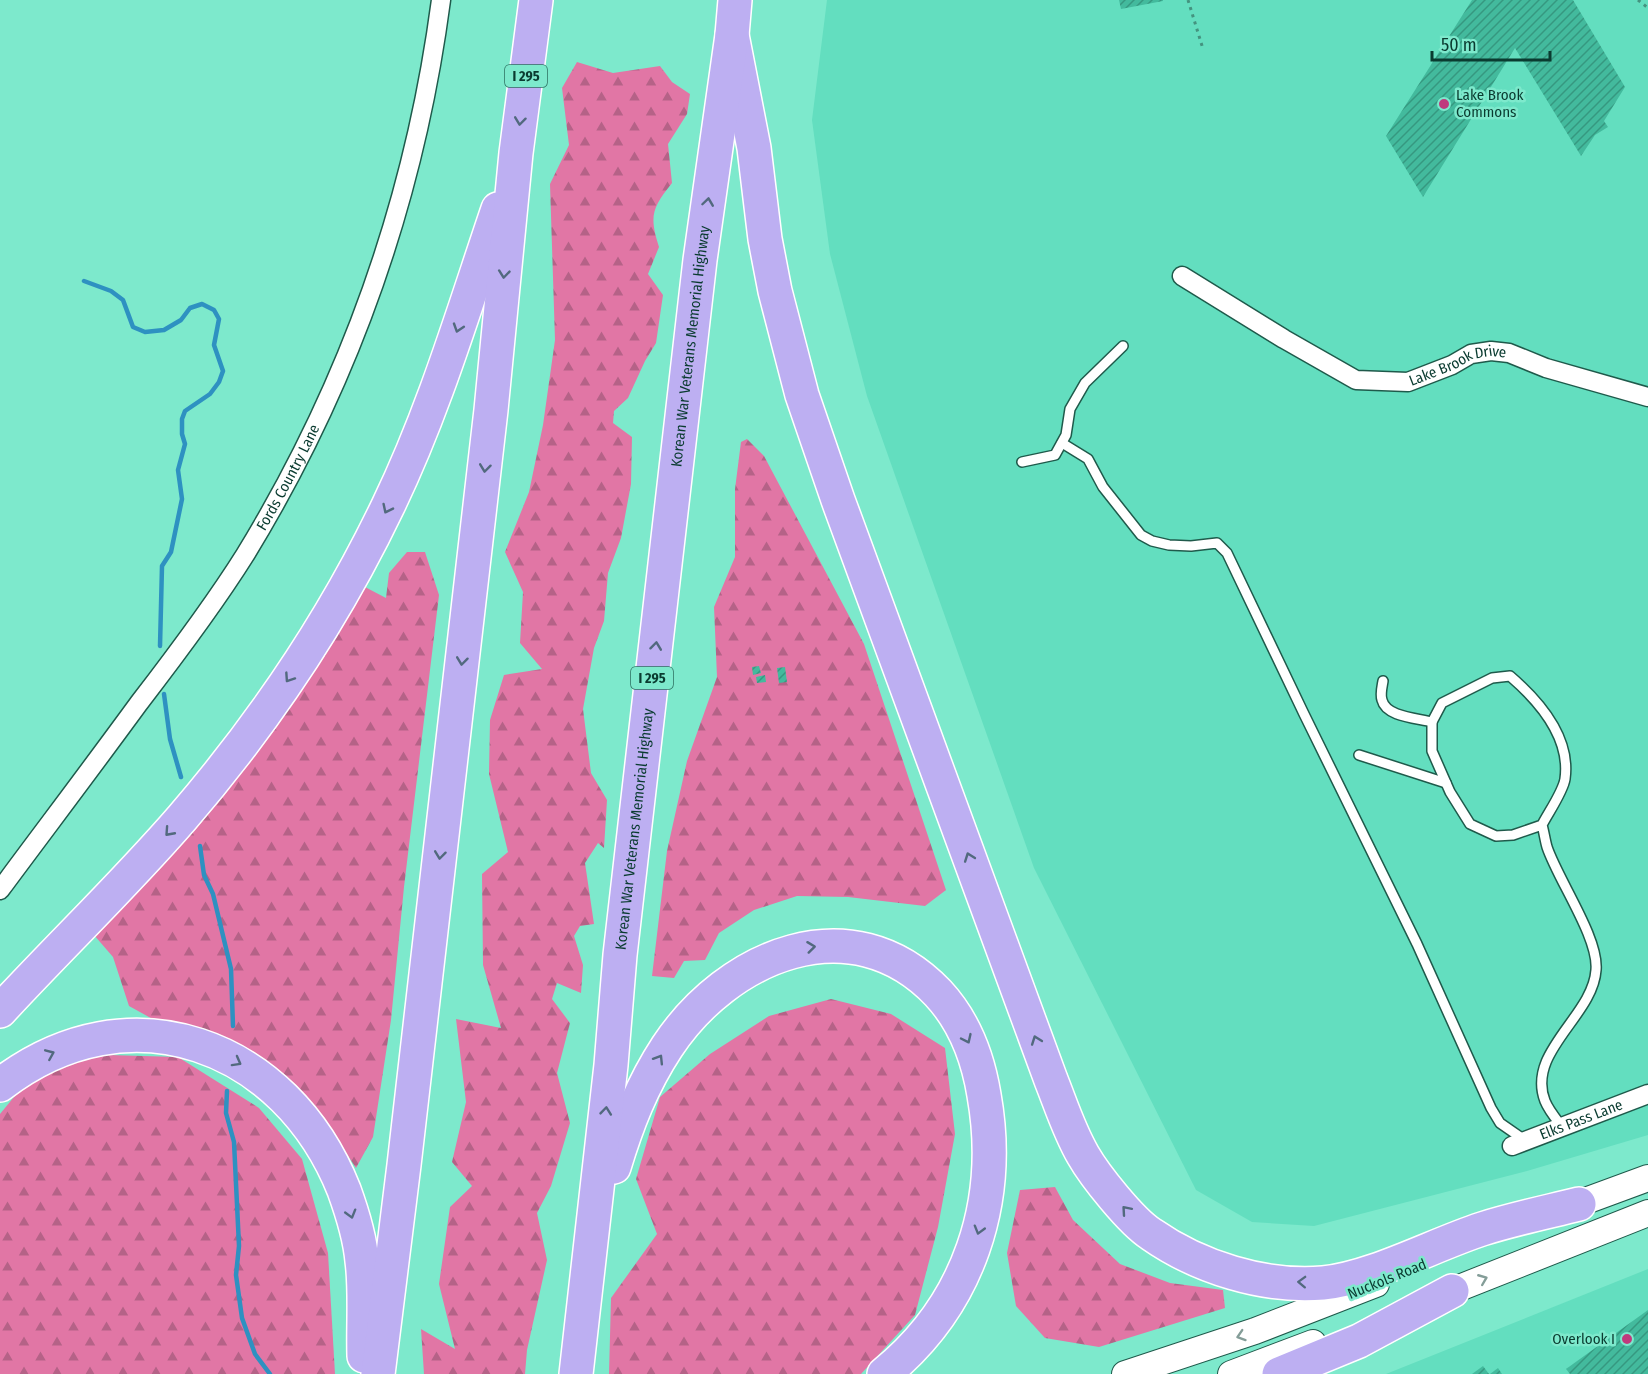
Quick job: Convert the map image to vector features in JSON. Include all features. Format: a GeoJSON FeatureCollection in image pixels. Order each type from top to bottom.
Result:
{"type":"FeatureCollection","features":[{"type":"Feature","properties":{"kind":"highway","name":"I 295"},"geometry":{"type":"LineString","coordinates":[[378,1374],[491,410],[516,153],[536,0]]}},
{"type":"Feature","properties":{"kind":"highway","name":"Korean War Veterans Memorial Highway"},"geometry":{"type":"LineString","coordinates":[[577,1366],[611,1065],[620,955],[700,260],[735,0]]}},
{"type":"Feature","properties":{"kind":"highway"},"geometry":{"type":"LineString","coordinates":[[732,35],[754,148],[765,239],[775,291],[802,395],[837,500],[1051,1080],[1072,1134],[1093,1172],[1143,1227],[1188,1256],[1229,1272],[1260,1279],[1290,1282],[1323,1283],[1362,1275],[1482,1229],[1579,1204]]}},
{"type":"Feature","properties":{"kind":"highway"},"geometry":{"type":"LineString","coordinates":[[0,1011],[182,818],[247,738],[324,624],[366,549],[437,393],[516,153]]}},
{"type":"Feature","properties":{"kind":"highway"},"geometry":{"type":"LineString","coordinates":[[577,1366],[609,1184],[629,1118],[653,1069],[668,1045],[696,1011],[724,986],[756,964],[803,948],[841,946],[871,952],[897,962],[918,975],[943,999],[957,1018],[975,1056],[988,1119],[989,1182],[983,1218],[967,1266],[957,1288],[939,1315],[912,1349],[884,1374]]}},
{"type":"Feature","properties":{"kind":"highway"},"geometry":{"type":"LineString","coordinates":[[0,1085],[16,1073],[52,1053],[86,1041],[114,1036],[147,1035],[184,1041],[216,1051],[260,1077],[285,1097],[310,1129],[330,1159],[344,1192],[362,1260],[364,1374]]}},
{"type":"Feature","properties":{"kind":"highway"},"geometry":{"type":"LineString","coordinates":[[1279,1374],[1359,1341],[1452,1291]]}},
{"type":"Feature","properties":{"kind":"main road","name":"Nuckols Road"},"geometry":{"type":"LineString","coordinates":[[1125,1374],[1255,1331],[1648,1178]]}},
{"type":"Feature","properties":{"kind":"main road"},"geometry":{"type":"LineString","coordinates":[[1232,1374],[1452,1291],[1648,1213]]}},
{"type":"Feature","properties":{"kind":"street","name":"Fords Country Lane"},"geometry":{"type":"LineString","coordinates":[[0,890],[192,633],[244,556],[310,438],[352,342],[385,255],[420,127],[441,0]]}},
{"type":"Feature","properties":{"kind":"street","name":"Lake Brook Drive"},"geometry":{"type":"LineString","coordinates":[[1182,276],[1356,380],[1408,382],[1452,365],[1471,354],[1491,351],[1509,353],[1546,368],[1648,397]]}},
{"type":"Feature","properties":{"kind":"street","name":"Elks Pass Lane"},"geometry":{"type":"LineString","coordinates":[[1519,1144],[1648,1094]]}},
{"type":"Feature","properties":{"kind":"lane"},"geometry":{"type":"LineString","coordinates":[[1022,462],[1055,455],[1066,435],[1070,410],[1084,383],[1123,346]]}},
{"type":"Feature","properties":{"kind":"lane"},"geometry":{"type":"LineString","coordinates":[[1062,443],[1088,459],[1103,487],[1141,535],[1152,541],[1169,545],[1191,546],[1217,543],[1227,553],[1417,944],[1491,1108],[1519,1144]]}},
{"type":"Feature","properties":{"kind":"lane"},"geometry":{"type":"LineString","coordinates":[[1542,825],[1513,835],[1496,836],[1470,824],[1446,783],[1432,751],[1432,722],[1442,704],[1492,678],[1510,676],[1529,693],[1553,723],[1564,754],[1565,781],[1542,825],[1547,848],[1592,944],[1596,968],[1593,985],[1585,1002],[1552,1052],[1541,1083],[1546,1102],[1563,1128]]}},
{"type":"Feature","properties":{"kind":"lane"},"geometry":{"type":"LineString","coordinates":[[1383,681],[1381,698],[1384,707],[1395,714],[1432,722]]}},
{"type":"Feature","properties":{"kind":"lane"},"geometry":{"type":"LineString","coordinates":[[1359,755],[1446,783]]}},
{"type":"Feature","properties":{"kind":"path"},"geometry":{"type":"LineString","coordinates":[[1188,0],[1203,50]]}},
{"type":"Feature","properties":{"kind":"path"},"geometry":{"type":"LineString","coordinates":[[1638,0],[1648,8]]}},
{"type":"Feature","properties":{"kind":"shaded area"},"geometry":{"type":"Polygon","coordinates":[[[827,0],[1648,0],[1648,1135],[1527,1171],[1314,1226],[1252,1222],[1196,1190],[1034,868],[867,396],[830,254],[812,120],[827,0]]]}},
{"type":"Feature","properties":{"kind":"shaded area"},"geometry":{"type":"Polygon","coordinates":[[[1648,1269],[1648,1374],[1386,1374],[1648,1269]]]}},
{"type":"Feature","properties":{"kind":"green space"},"geometry":{"type":"Polygon","coordinates":[[[577,62],[613,73],[660,66],[672,82],[690,94],[687,114],[668,144],[672,183],[656,206],[653,220],[659,247],[648,274],[663,295],[656,343],[628,398],[614,411],[613,423],[632,437],[631,484],[621,538],[608,573],[604,621],[594,648],[583,709],[591,773],[607,800],[604,848],[598,843],[585,863],[594,924],[580,926],[574,936],[583,965],[581,993],[557,983],[552,999],[570,1023],[557,1073],[570,1123],[551,1186],[537,1213],[547,1260],[527,1350],[525,1374],[424,1374],[421,1329],[455,1349],[439,1284],[450,1207],[472,1186],[452,1162],[466,1102],[456,1019],[501,1028],[483,965],[482,874],[508,852],[489,774],[490,720],[504,675],[542,669],[520,643],[523,592],[505,552],[529,492],[543,425],[555,340],[550,184],[569,145],[562,88],[577,62]]]}},
{"type":"Feature","properties":{"kind":"green space"},"geometry":{"type":"Polygon","coordinates":[[[747,439],[764,456],[864,644],[946,890],[925,906],[848,897],[797,896],[754,910],[719,933],[705,960],[684,961],[674,978],[652,976],[667,851],[687,761],[717,677],[714,607],[735,557],[735,489],[741,442],[747,439]]]}},
{"type":"Feature","properties":{"kind":"green space"},"geometry":{"type":"Polygon","coordinates":[[[407,552],[425,552],[439,595],[404,887],[391,1020],[373,1137],[356,1168],[310,1103],[260,1064],[158,1022],[129,1006],[113,957],[94,935],[341,613],[365,587],[386,598],[389,573],[407,552]]]}},
{"type":"Feature","properties":{"kind":"green space"},"geometry":{"type":"Polygon","coordinates":[[[831,999],[891,1014],[945,1048],[955,1134],[938,1227],[915,1315],[861,1374],[609,1374],[611,1298],[657,1234],[636,1179],[660,1097],[710,1054],[769,1016],[831,999]]]}},
{"type":"Feature","properties":{"kind":"green space"},"geometry":{"type":"Polygon","coordinates":[[[108,1055],[178,1057],[259,1108],[302,1159],[328,1253],[335,1374],[0,1374],[0,1114],[37,1069],[108,1055]]]}},
{"type":"Feature","properties":{"kind":"green space"},"geometry":{"type":"Polygon","coordinates":[[[1055,1187],[1073,1220],[1120,1264],[1170,1283],[1223,1290],[1225,1308],[1099,1347],[1045,1338],[1016,1306],[1007,1253],[1020,1190],[1055,1187]]]}},
{"type":"Feature","properties":{"kind":"building"},"geometry":{"type":"Polygon","coordinates":[[[1119,0],[1163,0],[1163,1],[1121,9],[1119,0]]]}},
{"type":"Feature","properties":{"kind":"building","name":"Lake Brook Commons"},"geometry":{"type":"Polygon","coordinates":[[[1472,0],[1573,0],[1625,87],[1604,121],[1608,127],[1595,135],[1581,156],[1515,48],[1423,197],[1386,136],[1472,0]]]}},
{"type":"Feature","properties":{"kind":"building"},"geometry":{"type":"Polygon","coordinates":[[[759,666],[761,673],[753,675],[752,667],[759,666]]]}},
{"type":"Feature","properties":{"kind":"building"},"geometry":{"type":"Polygon","coordinates":[[[785,667],[787,682],[779,683],[777,668],[785,667]]]}},
{"type":"Feature","properties":{"kind":"building"},"geometry":{"type":"Polygon","coordinates":[[[765,675],[766,682],[757,683],[756,677],[765,675]]]}},
{"type":"Feature","properties":{"kind":"building","name":"Overlook I"},"geometry":{"type":"Polygon","coordinates":[[[1648,1310],[1648,1374],[1570,1374],[1566,1369],[1648,1310]]]}},
{"type":"Feature","properties":{"kind":"building"},"geometry":{"type":"Polygon","coordinates":[[[1483,1366],[1489,1374],[1472,1374],[1483,1366]]]}},
{"type":"Feature","properties":{"kind":"building"},"geometry":{"type":"Polygon","coordinates":[[[1498,1368],[1502,1374],[1490,1374],[1498,1368]]]}},
{"type":"Feature","properties":{"kind":"waterway"},"geometry":{"type":"LineString","coordinates":[[84,281],[111,291],[123,300],[133,327],[145,332],[164,330],[181,320],[190,308],[202,304],[214,310],[219,319],[214,345],[223,371],[219,382],[210,394],[185,411],[182,419],[185,444],[178,470],[182,499],[171,552],[162,566],[160,646]]}},
{"type":"Feature","properties":{"kind":"waterway"},"geometry":{"type":"LineString","coordinates":[[164,694],[170,739],[181,777]]}},
{"type":"Feature","properties":{"kind":"waterway"},"geometry":{"type":"LineString","coordinates":[[200,846],[204,875],[213,894],[231,969],[233,1026]]}},
{"type":"Feature","properties":{"kind":"waterway"},"geometry":{"type":"LineString","coordinates":[[227,1091],[226,1113],[234,1142],[239,1246],[236,1275],[242,1318],[255,1354],[270,1374]]}},
{"type":"Feature","properties":{"kind":"place","name":"Lake Brook Commons"},"geometry":{"type":"Point","coordinates":[1444,104]}},
{"type":"Feature","properties":{"kind":"place","name":"Overlook I"},"geometry":{"type":"Point","coordinates":[1627,1339]}}]}
